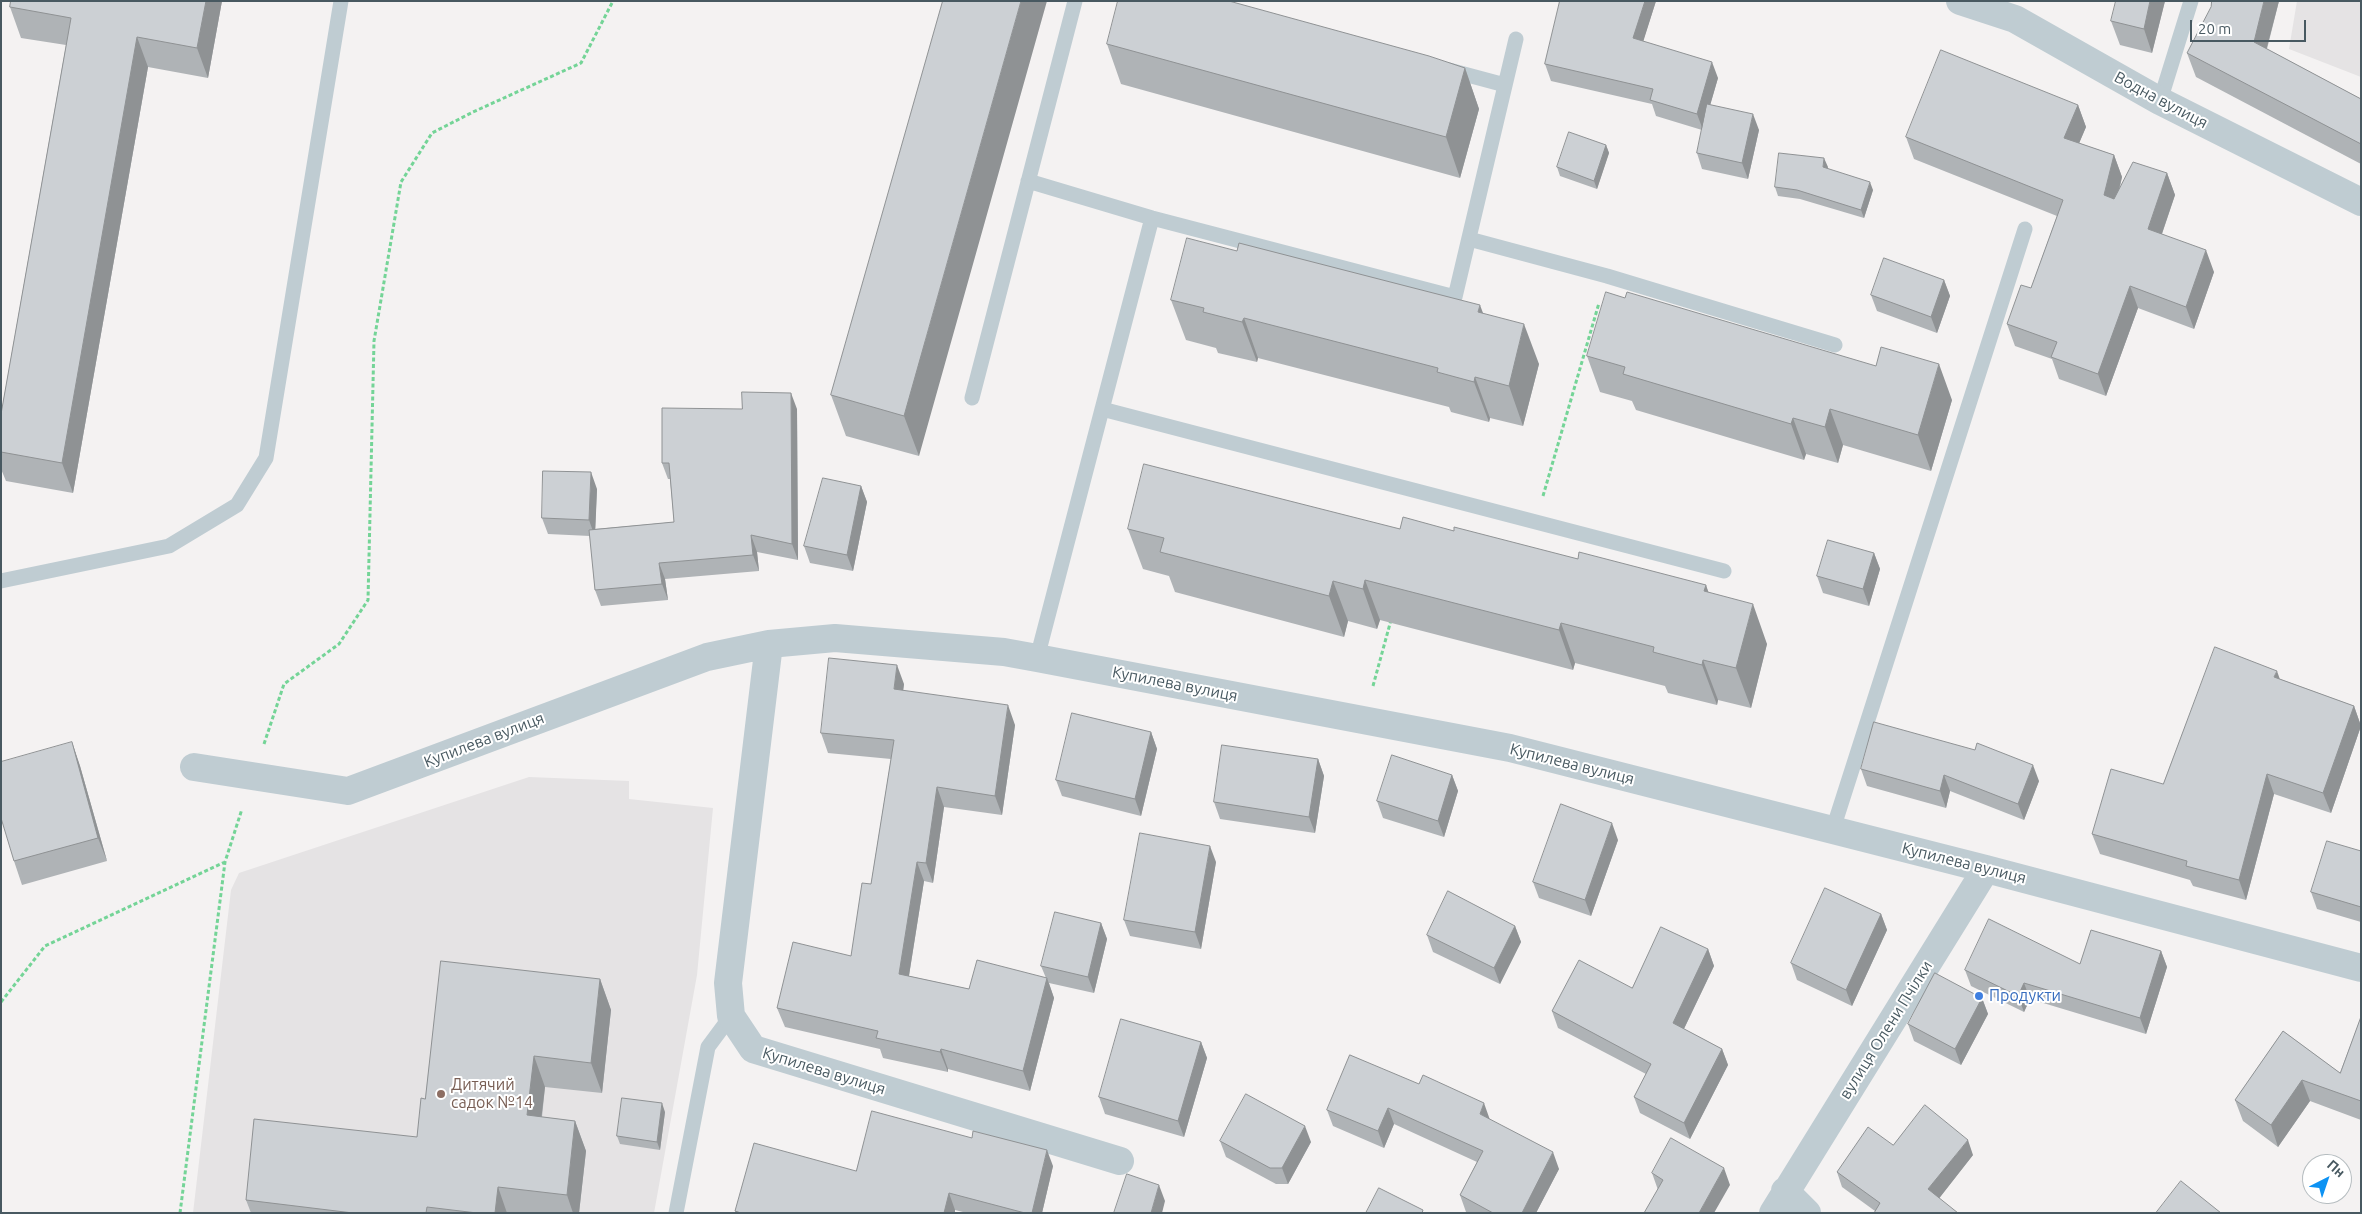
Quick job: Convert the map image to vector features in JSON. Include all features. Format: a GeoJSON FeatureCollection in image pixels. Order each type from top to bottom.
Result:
{"type":"FeatureCollection","features":[{"type":"Feature","properties":{"kind":"street","name":"Водна вулиця"},"geometry":{"type":"LineString","coordinates":[[1960,1],[2016,19],[2160,101],[2361,202]]}},
{"type":"Feature","properties":{"kind":"street","name":"Купилева вулиця"},"geometry":{"type":"LineString","coordinates":[[194,768],[348,791],[707,657],[769,644],[835,638],[1004,652],[1510,748],[1986,868],[2361,968]]}},
{"type":"Feature","properties":{"kind":"street","name":"Купилева вулиця"},"geometry":{"type":"LineString","coordinates":[[769,644],[728,983],[731,1016],[753,1049],[1120,1162]]}},
{"type":"Feature","properties":{"kind":"street","name":"вулиця Олени Пчілки"},"geometry":{"type":"LineString","coordinates":[[1807,1213],[1779,1202],[1986,868]]}},
{"type":"Feature","properties":{"kind":"lane"},"geometry":{"type":"LineString","coordinates":[[1,581],[169,546],[237,505],[266,458],[341,1]]}},
{"type":"Feature","properties":{"kind":"lane"},"geometry":{"type":"LineString","coordinates":[[972,398],[1075,1]]}},
{"type":"Feature","properties":{"kind":"lane"},"geometry":{"type":"LineString","coordinates":[[2160,101],[2191,1]]}},
{"type":"Feature","properties":{"kind":"lane"},"geometry":{"type":"LineString","coordinates":[[1028,181],[1152,218],[1455,297],[1516,39]]}},
{"type":"Feature","properties":{"kind":"lane"},"geometry":{"type":"LineString","coordinates":[[1438,67],[1505,85]]}},
{"type":"Feature","properties":{"kind":"lane"},"geometry":{"type":"LineString","coordinates":[[1037,658],[1152,218]]}},
{"type":"Feature","properties":{"kind":"lane"},"geometry":{"type":"LineString","coordinates":[[1833,830],[2025,228]]}},
{"type":"Feature","properties":{"kind":"lane"},"geometry":{"type":"LineString","coordinates":[[1469,238],[1607,276],[1835,345]]}},
{"type":"Feature","properties":{"kind":"lane"},"geometry":{"type":"LineString","coordinates":[[1102,409],[1724,571]]}},
{"type":"Feature","properties":{"kind":"lane"},"geometry":{"type":"LineString","coordinates":[[676,1213],[708,1047],[731,1016]]}},
{"type":"Feature","properties":{"kind":"path"},"geometry":{"type":"LineString","coordinates":[[180,1213],[225,862],[284,684],[339,644],[368,600],[374,341],[401,182],[432,133],[473,112],[581,63],[614,1]]}},
{"type":"Feature","properties":{"kind":"path"},"geometry":{"type":"LineString","coordinates":[[1536,522],[1607,276]]}},
{"type":"Feature","properties":{"kind":"path"},"geometry":{"type":"LineString","coordinates":[[1364,720],[1392,616]]}},
{"type":"Feature","properties":{"kind":"path"},"geometry":{"type":"LineString","coordinates":[[1,1002],[46,946],[225,862]]}},
{"type":"Feature","properties":{"kind":"shaded area"},"geometry":{"type":"Polygon","coordinates":[[[2297,1],[2361,1],[2361,77],[2289,49],[2297,1]]]}},
{"type":"Feature","properties":{"kind":"shaded area","name":"Дитячий садок №14"},"geometry":{"type":"Polygon","coordinates":[[[529,777],[629,781],[629,799],[713,808],[697,975],[654,1213],[193,1213],[231,890],[239,873],[529,777]]]}},
{"type":"Feature","properties":{"kind":"building"},"geometry":{"type":"Polygon","coordinates":[[[11,1],[206,1],[197,48],[137,37],[62,463],[1,452],[1,414],[71,18],[10,7],[11,1]]]}},
{"type":"Feature","properties":{"kind":"building"},"geometry":{"type":"Polygon","coordinates":[[[943,1],[1021,1],[904,416],[831,395],[943,1]]]}},
{"type":"Feature","properties":{"kind":"building"},"geometry":{"type":"Polygon","coordinates":[[[1118,1],[1229,1],[1429,56],[1465,68],[1446,137],[1107,44],[1118,1]]]}},
{"type":"Feature","properties":{"kind":"building"},"geometry":{"type":"Polygon","coordinates":[[[1560,1],[1645,1],[1633,38],[1712,62],[1697,114],[1650,100],[1653,89],[1545,64],[1560,1]]]}},
{"type":"Feature","properties":{"kind":"building"},"geometry":{"type":"Polygon","coordinates":[[[2116,1],[2150,1],[2144,29],[2111,21],[2116,1]]]}},
{"type":"Feature","properties":{"kind":"building"},"geometry":{"type":"Polygon","coordinates":[[[2212,1],[2264,1],[2254,42],[2361,99],[2361,144],[2187,53],[2211,7],[2212,1]]]}},
{"type":"Feature","properties":{"kind":"building"},"geometry":{"type":"Polygon","coordinates":[[[1941,50],[2078,105],[2064,138],[2114,155],[2104,195],[2114,199],[2133,162],[2167,173],[2148,229],[2206,250],[2186,307],[2130,286],[2098,374],[2051,357],[2057,342],[2007,324],[2021,285],[2031,288],[2063,200],[1906,137],[1941,50]]]}},
{"type":"Feature","properties":{"kind":"building"},"geometry":{"type":"Polygon","coordinates":[[[1707,104],[1753,114],[1742,163],[1697,153],[1707,104]]]}},
{"type":"Feature","properties":{"kind":"building"},"geometry":{"type":"Polygon","coordinates":[[[1569,132],[1606,145],[1594,181],[1557,167],[1569,132]]]}},
{"type":"Feature","properties":{"kind":"building"},"geometry":{"type":"Polygon","coordinates":[[[1779,153],[1824,158],[1823,167],[1870,182],[1861,210],[1797,190],[1775,187],[1779,153]]]}},
{"type":"Feature","properties":{"kind":"building"},"geometry":{"type":"Polygon","coordinates":[[[1187,238],[1237,251],[1239,243],[1480,305],[1478,312],[1524,324],[1509,386],[1475,377],[1474,382],[1437,372],[1438,368],[1244,318],[1242,322],[1203,312],[1204,308],[1171,300],[1187,238]]]}},
{"type":"Feature","properties":{"kind":"building"},"geometry":{"type":"Polygon","coordinates":[[[1884,258],[1944,280],[1931,317],[1871,295],[1884,258]]]}},
{"type":"Feature","properties":{"kind":"building"},"geometry":{"type":"Polygon","coordinates":[[[1606,292],[1625,298],[1627,292],[1876,366],[1881,347],[1939,364],[1918,435],[1830,409],[1825,427],[1793,418],[1791,424],[1623,374],[1625,367],[1587,356],[1606,292]]]}},
{"type":"Feature","properties":{"kind":"building"},"geometry":{"type":"Polygon","coordinates":[[[742,392],[791,393],[792,544],[751,535],[753,555],[659,563],[662,584],[595,590],[589,530],[674,522],[669,463],[662,463],[662,408],[742,409],[742,392]]]}},
{"type":"Feature","properties":{"kind":"building"},"geometry":{"type":"Polygon","coordinates":[[[1144,464],[1400,529],[1403,517],[1454,531],[1454,527],[1578,559],[1579,552],[1706,585],[1704,591],[1753,604],[1736,668],[1703,660],[1702,665],[1653,652],[1654,647],[1561,623],[1559,630],[1365,580],[1363,589],[1333,581],[1329,596],[1160,552],[1164,538],[1128,529],[1144,464]]]}},
{"type":"Feature","properties":{"kind":"building"},"geometry":{"type":"Polygon","coordinates":[[[543,471],[591,472],[589,520],[542,518],[543,471]]]}},
{"type":"Feature","properties":{"kind":"building"},"geometry":{"type":"Polygon","coordinates":[[[823,478],[861,486],[847,555],[804,546],[823,478]]]}},
{"type":"Feature","properties":{"kind":"building"},"geometry":{"type":"Polygon","coordinates":[[[1828,540],[1874,553],[1863,589],[1817,576],[1828,540]]]}},
{"type":"Feature","properties":{"kind":"building"},"geometry":{"type":"Polygon","coordinates":[[[2215,647],[2277,671],[2274,677],[2354,706],[2323,793],[2267,774],[2239,880],[2186,866],[2187,861],[2092,834],[2111,769],[2163,784],[2215,647]]]}},
{"type":"Feature","properties":{"kind":"building"},"geometry":{"type":"Polygon","coordinates":[[[829,658],[897,665],[894,689],[1008,705],[995,796],[937,787],[926,863],[917,862],[899,974],[969,989],[977,960],[1047,978],[1023,1071],[941,1049],[940,1052],[876,1038],[878,1031],[777,1008],[793,942],[851,956],[862,883],[871,884],[894,740],[821,733],[829,658]]]}},
{"type":"Feature","properties":{"kind":"building"},"geometry":{"type":"Polygon","coordinates":[[[1072,713],[1151,732],[1135,799],[1056,780],[1072,713]]]}},
{"type":"Feature","properties":{"kind":"building"},"geometry":{"type":"Polygon","coordinates":[[[1874,722],[1975,750],[1977,743],[2033,765],[2018,804],[1944,775],[1940,791],[1861,769],[1874,722]]]}},
{"type":"Feature","properties":{"kind":"building"},"geometry":{"type":"Polygon","coordinates":[[[72,742],[98,838],[14,861],[1,818],[1,762],[72,742]]]}},
{"type":"Feature","properties":{"kind":"building"},"geometry":{"type":"Polygon","coordinates":[[[1222,745],[1318,759],[1309,817],[1214,802],[1222,745]]]}},
{"type":"Feature","properties":{"kind":"building"},"geometry":{"type":"Polygon","coordinates":[[[1392,755],[1452,775],[1438,821],[1377,801],[1392,755]]]}},
{"type":"Feature","properties":{"kind":"building"},"geometry":{"type":"Polygon","coordinates":[[[1561,804],[1612,823],[1585,900],[1533,882],[1561,804]]]}},
{"type":"Feature","properties":{"kind":"building"},"geometry":{"type":"Polygon","coordinates":[[[1140,833],[1210,846],[1195,932],[1124,920],[1140,833]]]}},
{"type":"Feature","properties":{"kind":"building"},"geometry":{"type":"Polygon","coordinates":[[[2327,841],[2361,851],[2361,907],[2311,892],[2327,841]]]}},
{"type":"Feature","properties":{"kind":"building"},"geometry":{"type":"Polygon","coordinates":[[[1825,888],[1881,914],[1846,990],[1791,963],[1825,888]]]}},
{"type":"Feature","properties":{"kind":"building"},"geometry":{"type":"Polygon","coordinates":[[[1448,891],[1515,926],[1494,968],[1427,935],[1448,891]]]}},
{"type":"Feature","properties":{"kind":"building"},"geometry":{"type":"Polygon","coordinates":[[[1055,912],[1101,923],[1088,977],[1041,966],[1055,912]]]}},
{"type":"Feature","properties":{"kind":"building"},"geometry":{"type":"Polygon","coordinates":[[[1989,919],[2080,964],[2091,930],[2161,951],[2140,1018],[2024,983],[2018,996],[1965,970],[1989,919]]]}},
{"type":"Feature","properties":{"kind":"building"},"geometry":{"type":"Polygon","coordinates":[[[1661,927],[1708,949],[1673,1023],[1722,1049],[1684,1123],[1634,1097],[1651,1064],[1552,1011],[1579,960],[1632,988],[1661,927]]]}},
{"type":"Feature","properties":{"kind":"building"},"geometry":{"type":"Polygon","coordinates":[[[441,961],[600,979],[591,1063],[534,1056],[527,1115],[575,1121],[567,1195],[498,1187],[495,1213],[477,1213],[427,1207],[426,1213],[353,1213],[246,1200],[254,1119],[417,1137],[421,1098],[425,1099],[441,961]]]}},
{"type":"Feature","properties":{"kind":"building"},"geometry":{"type":"Polygon","coordinates":[[[1935,973],[1982,998],[1955,1049],[1908,1024],[1935,973]]]}},
{"type":"Feature","properties":{"kind":"building"},"geometry":{"type":"Polygon","coordinates":[[[2361,1017],[2361,1101],[2302,1080],[2271,1125],[2235,1100],[2283,1031],[2340,1073],[2361,1017]]]}},
{"type":"Feature","properties":{"kind":"building"},"geometry":{"type":"Polygon","coordinates":[[[1121,1019],[1201,1042],[1178,1121],[1099,1097],[1121,1019]]]}},
{"type":"Feature","properties":{"kind":"building"},"geometry":{"type":"Polygon","coordinates":[[[1350,1055],[1419,1084],[1423,1075],[1484,1103],[1480,1114],[1553,1152],[1522,1213],[1493,1213],[1460,1195],[1483,1151],[1388,1108],[1378,1131],[1327,1110],[1350,1055]]]}},
{"type":"Feature","properties":{"kind":"building"},"geometry":{"type":"Polygon","coordinates":[[[1246,1094],[1305,1126],[1282,1168],[1270,1168],[1220,1141],[1246,1094]]]}},
{"type":"Feature","properties":{"kind":"building"},"geometry":{"type":"Polygon","coordinates":[[[622,1098],[662,1103],[657,1142],[617,1136],[622,1098]]]}},
{"type":"Feature","properties":{"kind":"building"},"geometry":{"type":"Polygon","coordinates":[[[1925,1105],[1968,1140],[1928,1189],[1958,1213],[1874,1213],[1880,1203],[1837,1172],[1868,1127],[1893,1145],[1925,1105]]]}},
{"type":"Feature","properties":{"kind":"building"},"geometry":{"type":"Polygon","coordinates":[[[872,1111],[972,1138],[973,1131],[1047,1150],[1032,1213],[1025,1213],[949,1193],[944,1213],[741,1213],[735,1211],[754,1143],[856,1171],[872,1111]]]}},
{"type":"Feature","properties":{"kind":"building"},"geometry":{"type":"Polygon","coordinates":[[[1671,1138],[1724,1168],[1699,1213],[1644,1213],[1663,1180],[1652,1173],[1671,1138]]]}},
{"type":"Feature","properties":{"kind":"building"},"geometry":{"type":"Polygon","coordinates":[[[1127,1174],[1159,1185],[1151,1213],[1114,1213],[1127,1174]]]}},
{"type":"Feature","properties":{"kind":"building"},"geometry":{"type":"Polygon","coordinates":[[[2181,1181],[2221,1213],[2156,1213],[2181,1181]]]}},
{"type":"Feature","properties":{"kind":"building"},"geometry":{"type":"Polygon","coordinates":[[[1379,1188],[1423,1210],[1422,1213],[1366,1213],[1379,1188]]]}},
{"type":"Feature","properties":{"kind":"place","name":"Продукти"},"geometry":{"type":"Point","coordinates":[1979,996]}},
{"type":"Feature","properties":{"kind":"place","name":"Дитячий садок №14"},"geometry":{"type":"Point","coordinates":[441,1094]}}]}
